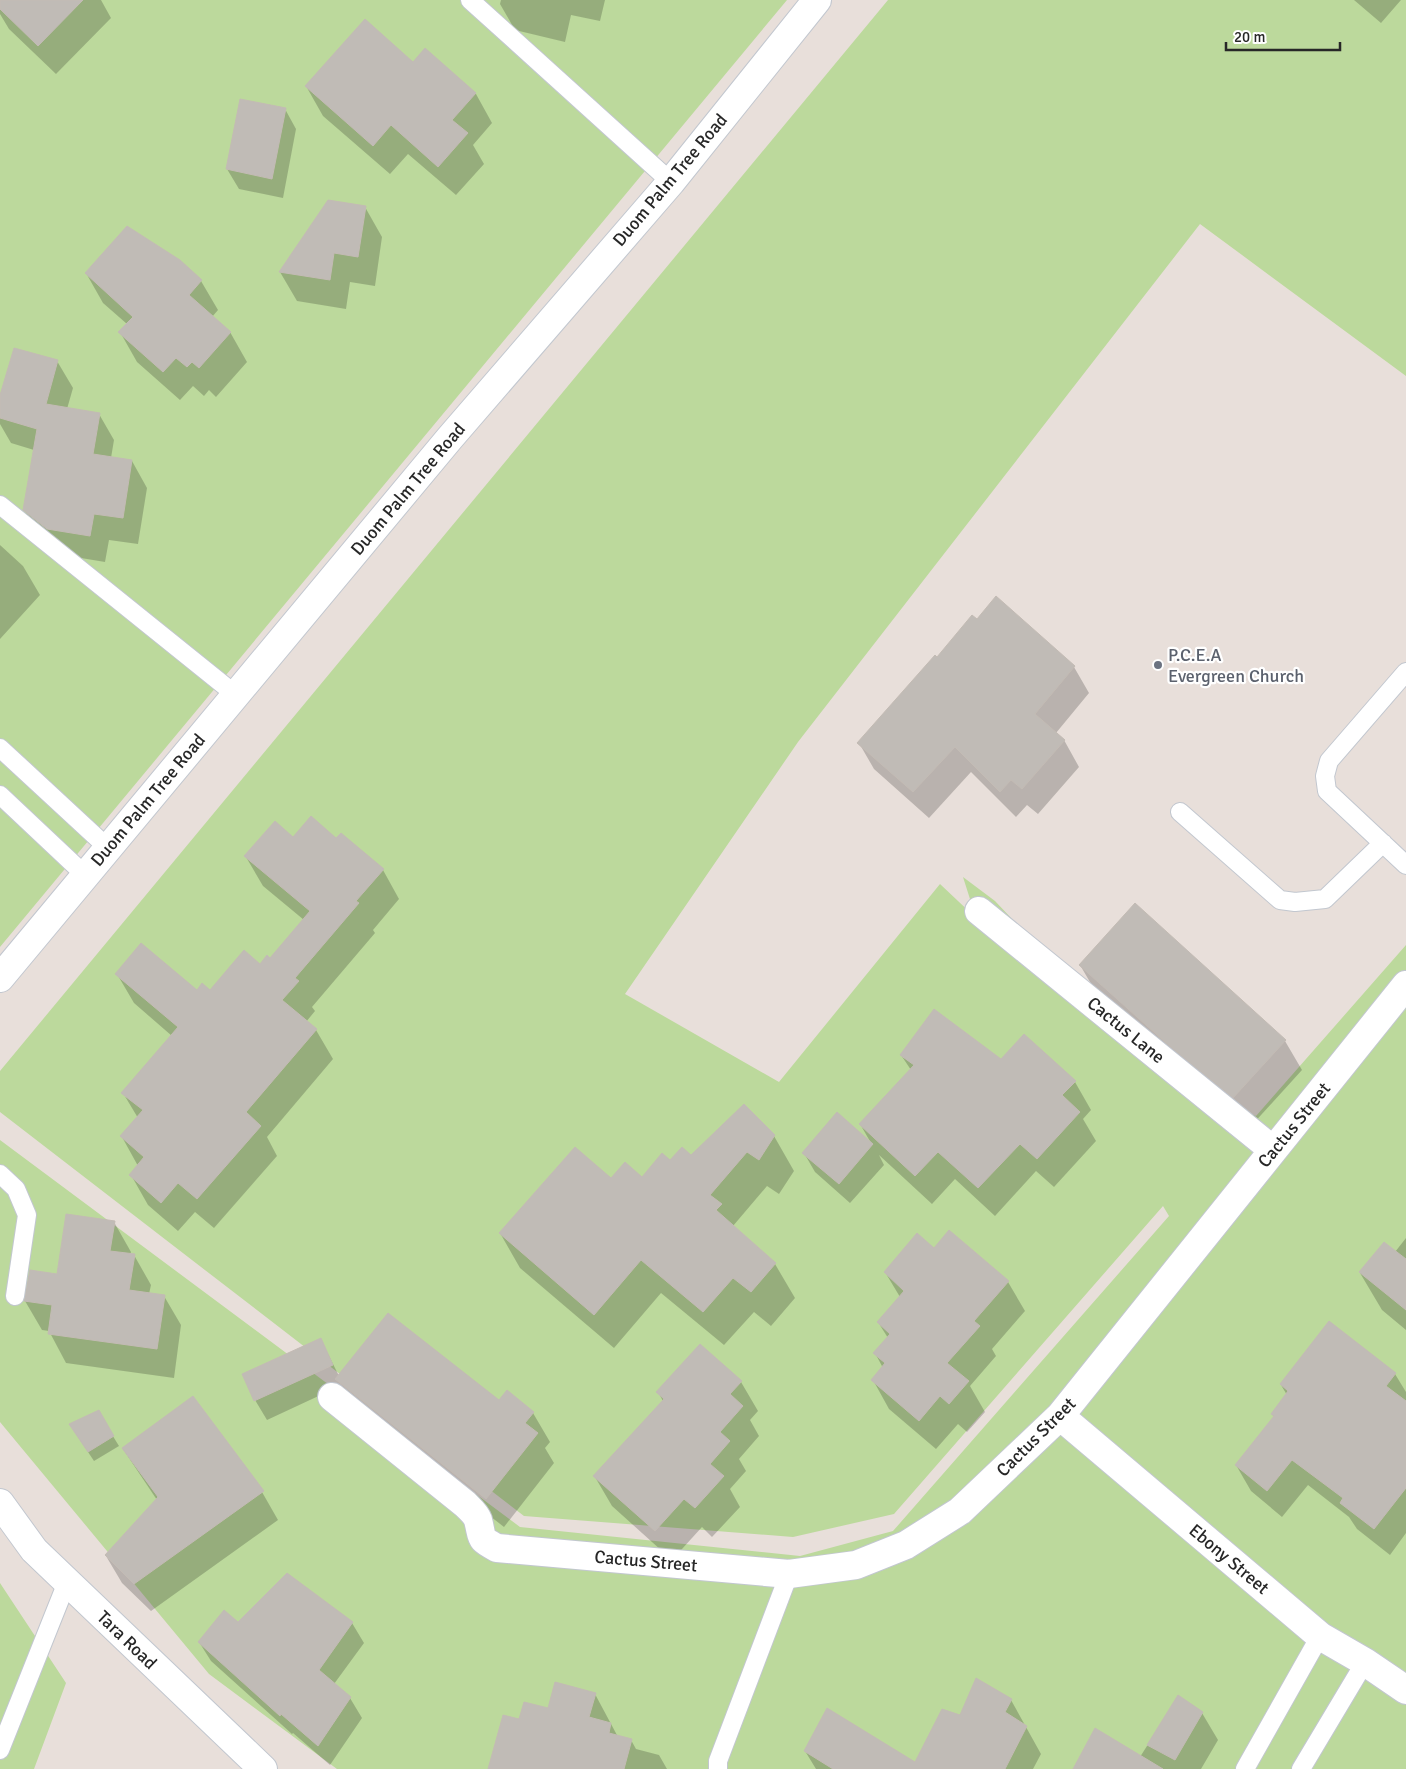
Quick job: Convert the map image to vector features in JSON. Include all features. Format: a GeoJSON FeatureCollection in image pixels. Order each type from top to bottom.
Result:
{"type":"FeatureCollection","features":[{"type":"Feature","properties":{"kind":"street","name":"Duom Palm Tree Road"},"geometry":{"type":"LineString","coordinates":[[0,978],[449,439],[671,182],[816,0]]}},
{"type":"Feature","properties":{"kind":"street","name":"Cactus Lane"},"geometry":{"type":"LineString","coordinates":[[980,911],[1273,1150]]}},
{"type":"Feature","properties":{"kind":"street","name":"Cactus Street"},"geometry":{"type":"LineString","coordinates":[[332,1397],[465,1504],[478,1520],[479,1532],[484,1541],[497,1548],[789,1574],[856,1565],[906,1545],[960,1511],[1060,1416],[1406,985]]}},
{"type":"Feature","properties":{"kind":"street","name":"Ebony Street"},"geometry":{"type":"LineString","coordinates":[[1060,1416],[1320,1636],[1365,1662],[1406,1690]]}},
{"type":"Feature","properties":{"kind":"street","name":"Tara Road"},"geometry":{"type":"LineString","coordinates":[[0,1503],[34,1550],[263,1769]]}},
{"type":"Feature","properties":{"kind":"lane"},"geometry":{"type":"LineString","coordinates":[[470,0],[671,182]]}},
{"type":"Feature","properties":{"kind":"lane"},"geometry":{"type":"LineString","coordinates":[[0,505],[236,695]]}},
{"type":"Feature","properties":{"kind":"lane"},"geometry":{"type":"LineString","coordinates":[[1406,672],[1329,761],[1325,776],[1327,791],[1406,865]]}},
{"type":"Feature","properties":{"kind":"lane"},"geometry":{"type":"LineString","coordinates":[[0,748],[108,848]]}},
{"type":"Feature","properties":{"kind":"lane"},"geometry":{"type":"LineString","coordinates":[[0,795],[85,875]]}},
{"type":"Feature","properties":{"kind":"lane"},"geometry":{"type":"LineString","coordinates":[[1180,812],[1280,900],[1295,902],[1325,899],[1383,843]]}},
{"type":"Feature","properties":{"kind":"lane"},"geometry":{"type":"LineString","coordinates":[[0,1174],[16,1189],[27,1215],[14,1296]]}},
{"type":"Feature","properties":{"kind":"lane"},"geometry":{"type":"LineString","coordinates":[[718,1769],[718,1761],[789,1574]]}},
{"type":"Feature","properties":{"kind":"lane"},"geometry":{"type":"LineString","coordinates":[[0,1750],[67,1582]]}},
{"type":"Feature","properties":{"kind":"lane"},"geometry":{"type":"LineString","coordinates":[[1245,1769],[1320,1636]]}},
{"type":"Feature","properties":{"kind":"lane"},"geometry":{"type":"LineString","coordinates":[[1302,1769],[1365,1662]]}},
{"type":"Feature","properties":{"kind":"green space"},"geometry":{"type":"Polygon","coordinates":[[[0,0],[787,0],[0,947],[0,0]]]}},
{"type":"Feature","properties":{"kind":"green space"},"geometry":{"type":"Polygon","coordinates":[[[888,0],[1406,0],[1406,376],[1200,224],[798,742],[625,994],[779,1082],[940,884],[976,918],[963,877],[995,901],[1158,1073],[1256,1116],[1406,945],[1406,1769],[337,1769],[209,1674],[0,1422],[0,1140],[520,1527],[800,1556],[893,1531],[1169,1216],[1163,1206],[894,1514],[793,1537],[524,1516],[0,1112],[0,1071],[888,0]]]}},
{"type":"Feature","properties":{"kind":"green space"},"geometry":{"type":"Polygon","coordinates":[[[0,1583],[66,1683],[34,1769],[0,1769],[0,1583]]]}},
{"type":"Feature","properties":{"kind":"building"},"geometry":{"type":"Polygon","coordinates":[[[0,0],[83,0],[38,46],[0,9],[0,0]]]}},
{"type":"Feature","properties":{"kind":"building"},"geometry":{"type":"Polygon","coordinates":[[[365,19],[413,62],[425,48],[476,93],[452,120],[468,133],[438,167],[391,125],[373,146],[305,86],[365,19]]]}},
{"type":"Feature","properties":{"kind":"building"},"geometry":{"type":"Polygon","coordinates":[[[240,99],[286,108],[272,179],[226,169],[240,99]]]}},
{"type":"Feature","properties":{"kind":"building"},"geometry":{"type":"Polygon","coordinates":[[[328,200],[366,206],[358,257],[334,253],[330,280],[279,272],[328,200]]]}},
{"type":"Feature","properties":{"kind":"building"},"geometry":{"type":"Polygon","coordinates":[[[127,226],[180,260],[202,280],[189,295],[231,332],[199,368],[192,362],[187,367],[176,358],[163,372],[118,332],[133,317],[85,273],[127,226]]]}},
{"type":"Feature","properties":{"kind":"building"},"geometry":{"type":"Polygon","coordinates":[[[14,348],[58,360],[46,404],[100,413],[93,454],[132,460],[123,518],[94,514],[90,536],[47,529],[23,510],[37,429],[0,418],[0,395],[14,348]]]}},
{"type":"Feature","properties":{"kind":"building"},"geometry":{"type":"Polygon","coordinates":[[[996,596],[1075,666],[1035,714],[1065,740],[1022,789],[1011,780],[1000,792],[955,747],[913,792],[857,743],[935,655],[937,657],[972,615],[977,619],[996,596]]]}},
{"type":"Feature","properties":{"kind":"building"},"geometry":{"type":"Polygon","coordinates":[[[311,816],[336,838],[341,833],[384,869],[356,901],[359,903],[295,978],[299,981],[282,1000],[317,1029],[246,1112],[261,1126],[197,1199],[178,1183],[161,1203],[129,1175],[144,1157],[120,1136],[143,1110],[121,1093],[178,1027],[115,974],[141,943],[197,990],[202,983],[210,990],[244,950],[260,964],[267,955],[270,958],[310,911],[244,856],[275,821],[293,837],[311,816]]]}},
{"type":"Feature","properties":{"kind":"building"},"geometry":{"type":"Polygon","coordinates":[[[1135,903],[1286,1040],[1233,1098],[1166,1043],[1079,965],[1135,903]]]}},
{"type":"Feature","properties":{"kind":"building"},"geometry":{"type":"Polygon","coordinates":[[[934,1009],[1001,1059],[1024,1034],[1076,1081],[1062,1095],[1080,1112],[1037,1159],[1020,1144],[978,1188],[938,1152],[915,1176],[859,1124],[914,1065],[900,1055],[934,1009]]]}},
{"type":"Feature","properties":{"kind":"building"},"geometry":{"type":"Polygon","coordinates":[[[744,1104],[775,1135],[759,1160],[747,1152],[710,1195],[722,1204],[716,1210],[776,1263],[751,1292],[733,1278],[703,1312],[641,1260],[594,1315],[499,1233],[575,1147],[611,1178],[625,1162],[642,1177],[662,1153],[670,1160],[682,1147],[691,1155],[744,1104]]]}},
{"type":"Feature","properties":{"kind":"building"},"geometry":{"type":"Polygon","coordinates":[[[837,1112],[873,1144],[839,1184],[802,1153],[837,1112]]]}},
{"type":"Feature","properties":{"kind":"building"},"geometry":{"type":"Polygon","coordinates":[[[66,1214],[115,1221],[110,1251],[135,1254],[129,1290],[165,1295],[157,1349],[48,1334],[52,1305],[24,1301],[30,1270],[57,1274],[66,1214]]]}},
{"type":"Feature","properties":{"kind":"building"},"geometry":{"type":"Polygon","coordinates":[[[949,1230],[1009,1281],[974,1321],[980,1326],[947,1363],[969,1381],[949,1404],[940,1396],[919,1421],[871,1380],[885,1363],[873,1353],[890,1334],[877,1322],[904,1291],[884,1272],[917,1233],[934,1248],[949,1230]]]}},
{"type":"Feature","properties":{"kind":"building"},"geometry":{"type":"Polygon","coordinates":[[[1384,1242],[1406,1259],[1406,1310],[1359,1272],[1384,1242]]]}},
{"type":"Feature","properties":{"kind":"building"},"geometry":{"type":"Polygon","coordinates":[[[388,1313],[499,1400],[507,1390],[534,1412],[525,1423],[538,1433],[486,1499],[335,1379],[388,1313]]]}},
{"type":"Feature","properties":{"kind":"building"},"geometry":{"type":"Polygon","coordinates":[[[1329,1321],[1396,1373],[1386,1386],[1406,1401],[1406,1488],[1374,1529],[1340,1503],[1343,1498],[1292,1460],[1267,1491],[1235,1465],[1274,1416],[1271,1414],[1288,1391],[1280,1384],[1329,1321]]]}},
{"type":"Feature","properties":{"kind":"building"},"geometry":{"type":"Polygon","coordinates":[[[321,1338],[333,1365],[254,1401],[242,1374],[321,1338]]]}},
{"type":"Feature","properties":{"kind":"building"},"geometry":{"type":"Polygon","coordinates":[[[700,1344],[742,1381],[730,1394],[743,1406],[720,1432],[730,1441],[710,1464],[724,1476],[695,1508],[684,1499],[655,1531],[593,1476],[664,1399],[656,1392],[700,1344]]]}},
{"type":"Feature","properties":{"kind":"building"},"geometry":{"type":"Polygon","coordinates":[[[193,1396],[264,1491],[134,1584],[105,1555],[158,1497],[122,1448],[193,1396]]]}},
{"type":"Feature","properties":{"kind":"building"},"geometry":{"type":"Polygon","coordinates":[[[99,1410],[114,1436],[88,1452],[69,1424],[99,1410]]]}},
{"type":"Feature","properties":{"kind":"building"},"geometry":{"type":"Polygon","coordinates":[[[287,1573],[353,1622],[319,1670],[351,1697],[318,1746],[281,1714],[280,1716],[198,1642],[224,1610],[238,1622],[287,1573]]]}},
{"type":"Feature","properties":{"kind":"building"},"geometry":{"type":"Polygon","coordinates":[[[976,1678],[1012,1699],[1005,1712],[1027,1726],[1005,1769],[833,1769],[804,1751],[827,1708],[915,1762],[942,1709],[960,1715],[976,1678]]]}},
{"type":"Feature","properties":{"kind":"building"},"geometry":{"type":"Polygon","coordinates":[[[555,1682],[596,1693],[589,1717],[611,1723],[609,1733],[632,1739],[624,1769],[488,1769],[503,1715],[519,1719],[524,1702],[548,1708],[555,1682]]]}},
{"type":"Feature","properties":{"kind":"building"},"geometry":{"type":"Polygon","coordinates":[[[1178,1695],[1203,1712],[1175,1760],[1147,1745],[1178,1695]]]}},
{"type":"Feature","properties":{"kind":"building"},"geometry":{"type":"Polygon","coordinates":[[[1095,1728],[1163,1769],[1073,1769],[1095,1728]]]}},
{"type":"Feature","properties":{"kind":"place","name":"P.C.E.A Evergreen Church"},"geometry":{"type":"Point","coordinates":[1158,665]}}]}
